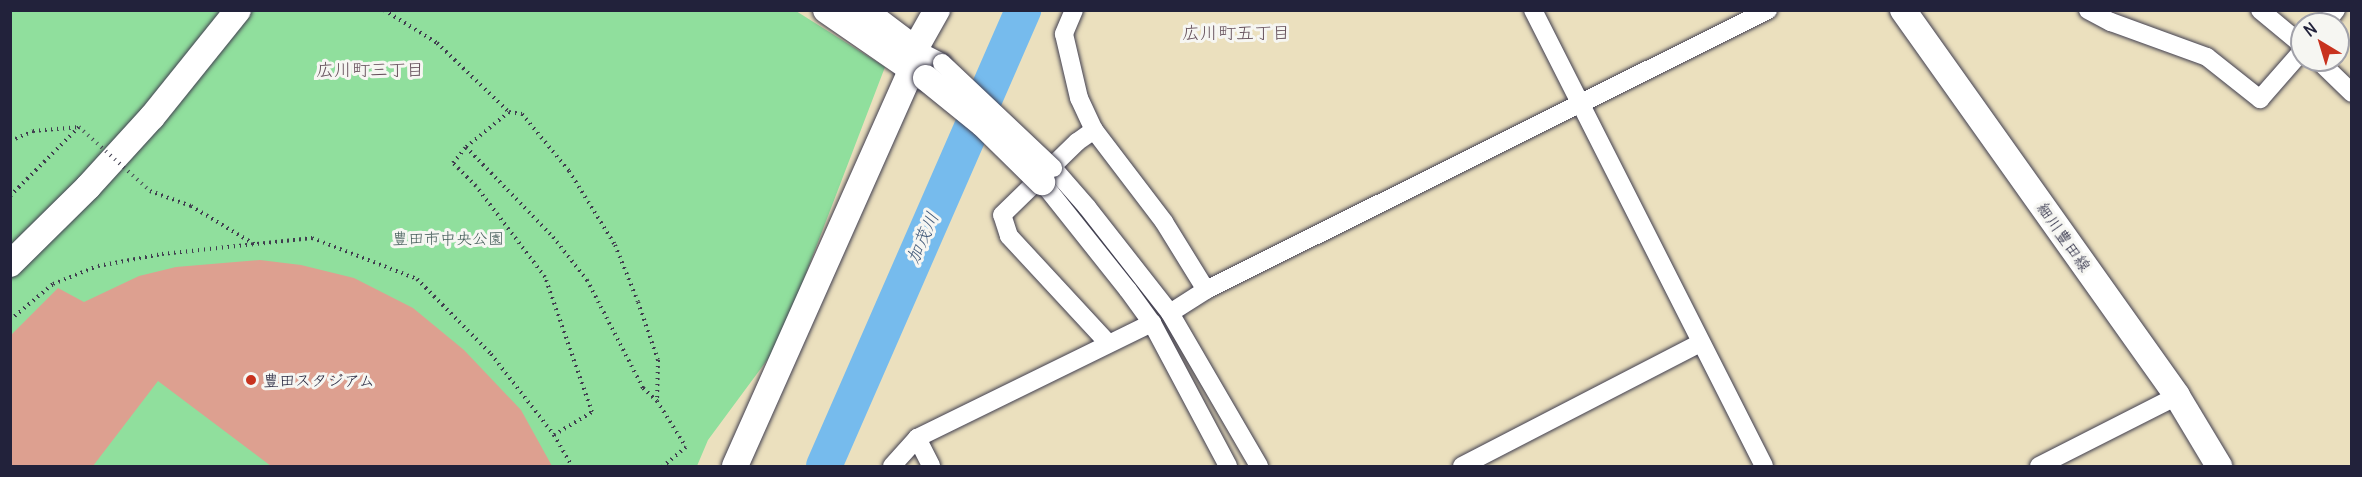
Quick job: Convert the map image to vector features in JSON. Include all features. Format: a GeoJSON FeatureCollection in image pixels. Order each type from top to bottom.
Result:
{"type":"FeatureCollection","features":[{"type":"Feature","properties":{"kind":"street"},"geometry":{"type":"LineString","coordinates":[[10,264],[88,186],[152,117],[238,10]]}},
{"type":"Feature","properties":{"kind":"street"},"geometry":{"type":"LineString","coordinates":[[826,10],[924,65]]}},
{"type":"Feature","properties":{"kind":"street"},"geometry":{"type":"LineString","coordinates":[[863,10],[924,65],[983,124],[1087,207],[1170,314],[1259,466]]}},
{"type":"Feature","properties":{"kind":"street"},"geometry":{"type":"LineString","coordinates":[[735,466],[924,65],[937,10]]}},
{"type":"Feature","properties":{"kind":"street"},"geometry":{"type":"LineString","coordinates":[[1074,10],[1064,34],[1079,98],[1094,130],[1164,222],[1206,290]]}},
{"type":"Feature","properties":{"kind":"street"},"geometry":{"type":"LineString","coordinates":[[1533,10],[1764,466]]}},
{"type":"Feature","properties":{"kind":"street"},"geometry":{"type":"LineString","coordinates":[[1170,314],[1206,290],[1768,10]]}},
{"type":"Feature","properties":{"kind":"street","name":"細川豊田線"},"geometry":{"type":"LineString","coordinates":[[1903,10],[2177,396],[2219,466]]}},
{"type":"Feature","properties":{"kind":"street"},"geometry":{"type":"LineString","coordinates":[[2088,10],[2111,22],[2208,57],[2260,99],[2290,65]]}},
{"type":"Feature","properties":{"kind":"street"},"geometry":{"type":"LineString","coordinates":[[2260,10],[2290,35]]}},
{"type":"Feature","properties":{"kind":"street"},"geometry":{"type":"LineString","coordinates":[[2330,72],[2352,93]]}},
{"type":"Feature","properties":{"kind":"street"},"geometry":{"type":"LineString","coordinates":[[1094,130],[1077,142],[1002,215],[1010,236],[1108,343]]}},
{"type":"Feature","properties":{"kind":"street"},"geometry":{"type":"LineString","coordinates":[[1047,175],[1152,323],[1228,466]]}},
{"type":"Feature","properties":{"kind":"street"},"geometry":{"type":"LineString","coordinates":[[892,466],[917,438],[1152,323]]}},
{"type":"Feature","properties":{"kind":"street"},"geometry":{"type":"LineString","coordinates":[[1462,466],[1701,343]]}},
{"type":"Feature","properties":{"kind":"street"},"geometry":{"type":"LineString","coordinates":[[2039,466],[2177,396]]}},
{"type":"Feature","properties":{"kind":"street"},"geometry":{"type":"LineString","coordinates":[[917,438],[931,466]]}},
{"type":"Feature","properties":{"kind":"path"},"geometry":{"type":"LineString","coordinates":[[384,10],[437,43],[509,112],[522,114],[569,171],[615,245],[658,360],[657,402]]}},
{"type":"Feature","properties":{"kind":"path"},"geometry":{"type":"LineString","coordinates":[[509,112],[466,147],[453,162],[476,186],[545,277],[592,412],[554,435]]}},
{"type":"Feature","properties":{"kind":"path"},"geometry":{"type":"LineString","coordinates":[[10,141],[33,131],[79,127],[150,191],[191,206],[255,244]]}},
{"type":"Feature","properties":{"kind":"path"},"geometry":{"type":"LineString","coordinates":[[10,196],[79,127]]}},
{"type":"Feature","properties":{"kind":"path"},"geometry":{"type":"LineString","coordinates":[[466,147],[553,237],[588,280],[643,388],[657,402],[686,447],[663,466]]}},
{"type":"Feature","properties":{"kind":"path"},"geometry":{"type":"LineString","coordinates":[[10,320],[53,284],[98,266],[162,254],[312,238],[417,279],[491,354],[554,435],[572,466]]}},
{"type":"Feature","properties":{"kind":"green space","name":"豊田市中央公園"},"geometry":{"type":"Polygon","coordinates":[[[10,11],[796,11],[885,67],[779,344],[708,440],[697,466],[11,466],[10,11]]]}},
{"type":"Feature","properties":{"kind":"building","name":"豊田スタジアム"},"geometry":{"type":"Polygon","coordinates":[[[260,260],[301,265],[354,278],[413,308],[464,350],[521,410],[552,466],[271,466],[158,381],[93,466],[10,466],[10,336],[58,288],[84,302],[139,276],[176,267],[260,260]]]}},
{"type":"Feature","properties":{"kind":"waterway","name":"加茂川"},"geometry":{"type":"LineString","coordinates":[[824,466],[1023,10]]}},
{"type":"Feature","properties":{"kind":"place","name":"豊田スタジアム"},"geometry":{"type":"Point","coordinates":[251,380]}},
{"type":"Feature","properties":{"kind":"district","name":"広川町五丁目"},"geometry":{"type":"Point","coordinates":[1236,33]}},
{"type":"Feature","properties":{"kind":"district","name":"広川町三丁目"},"geometry":{"type":"Point","coordinates":[370,70]}}]}
